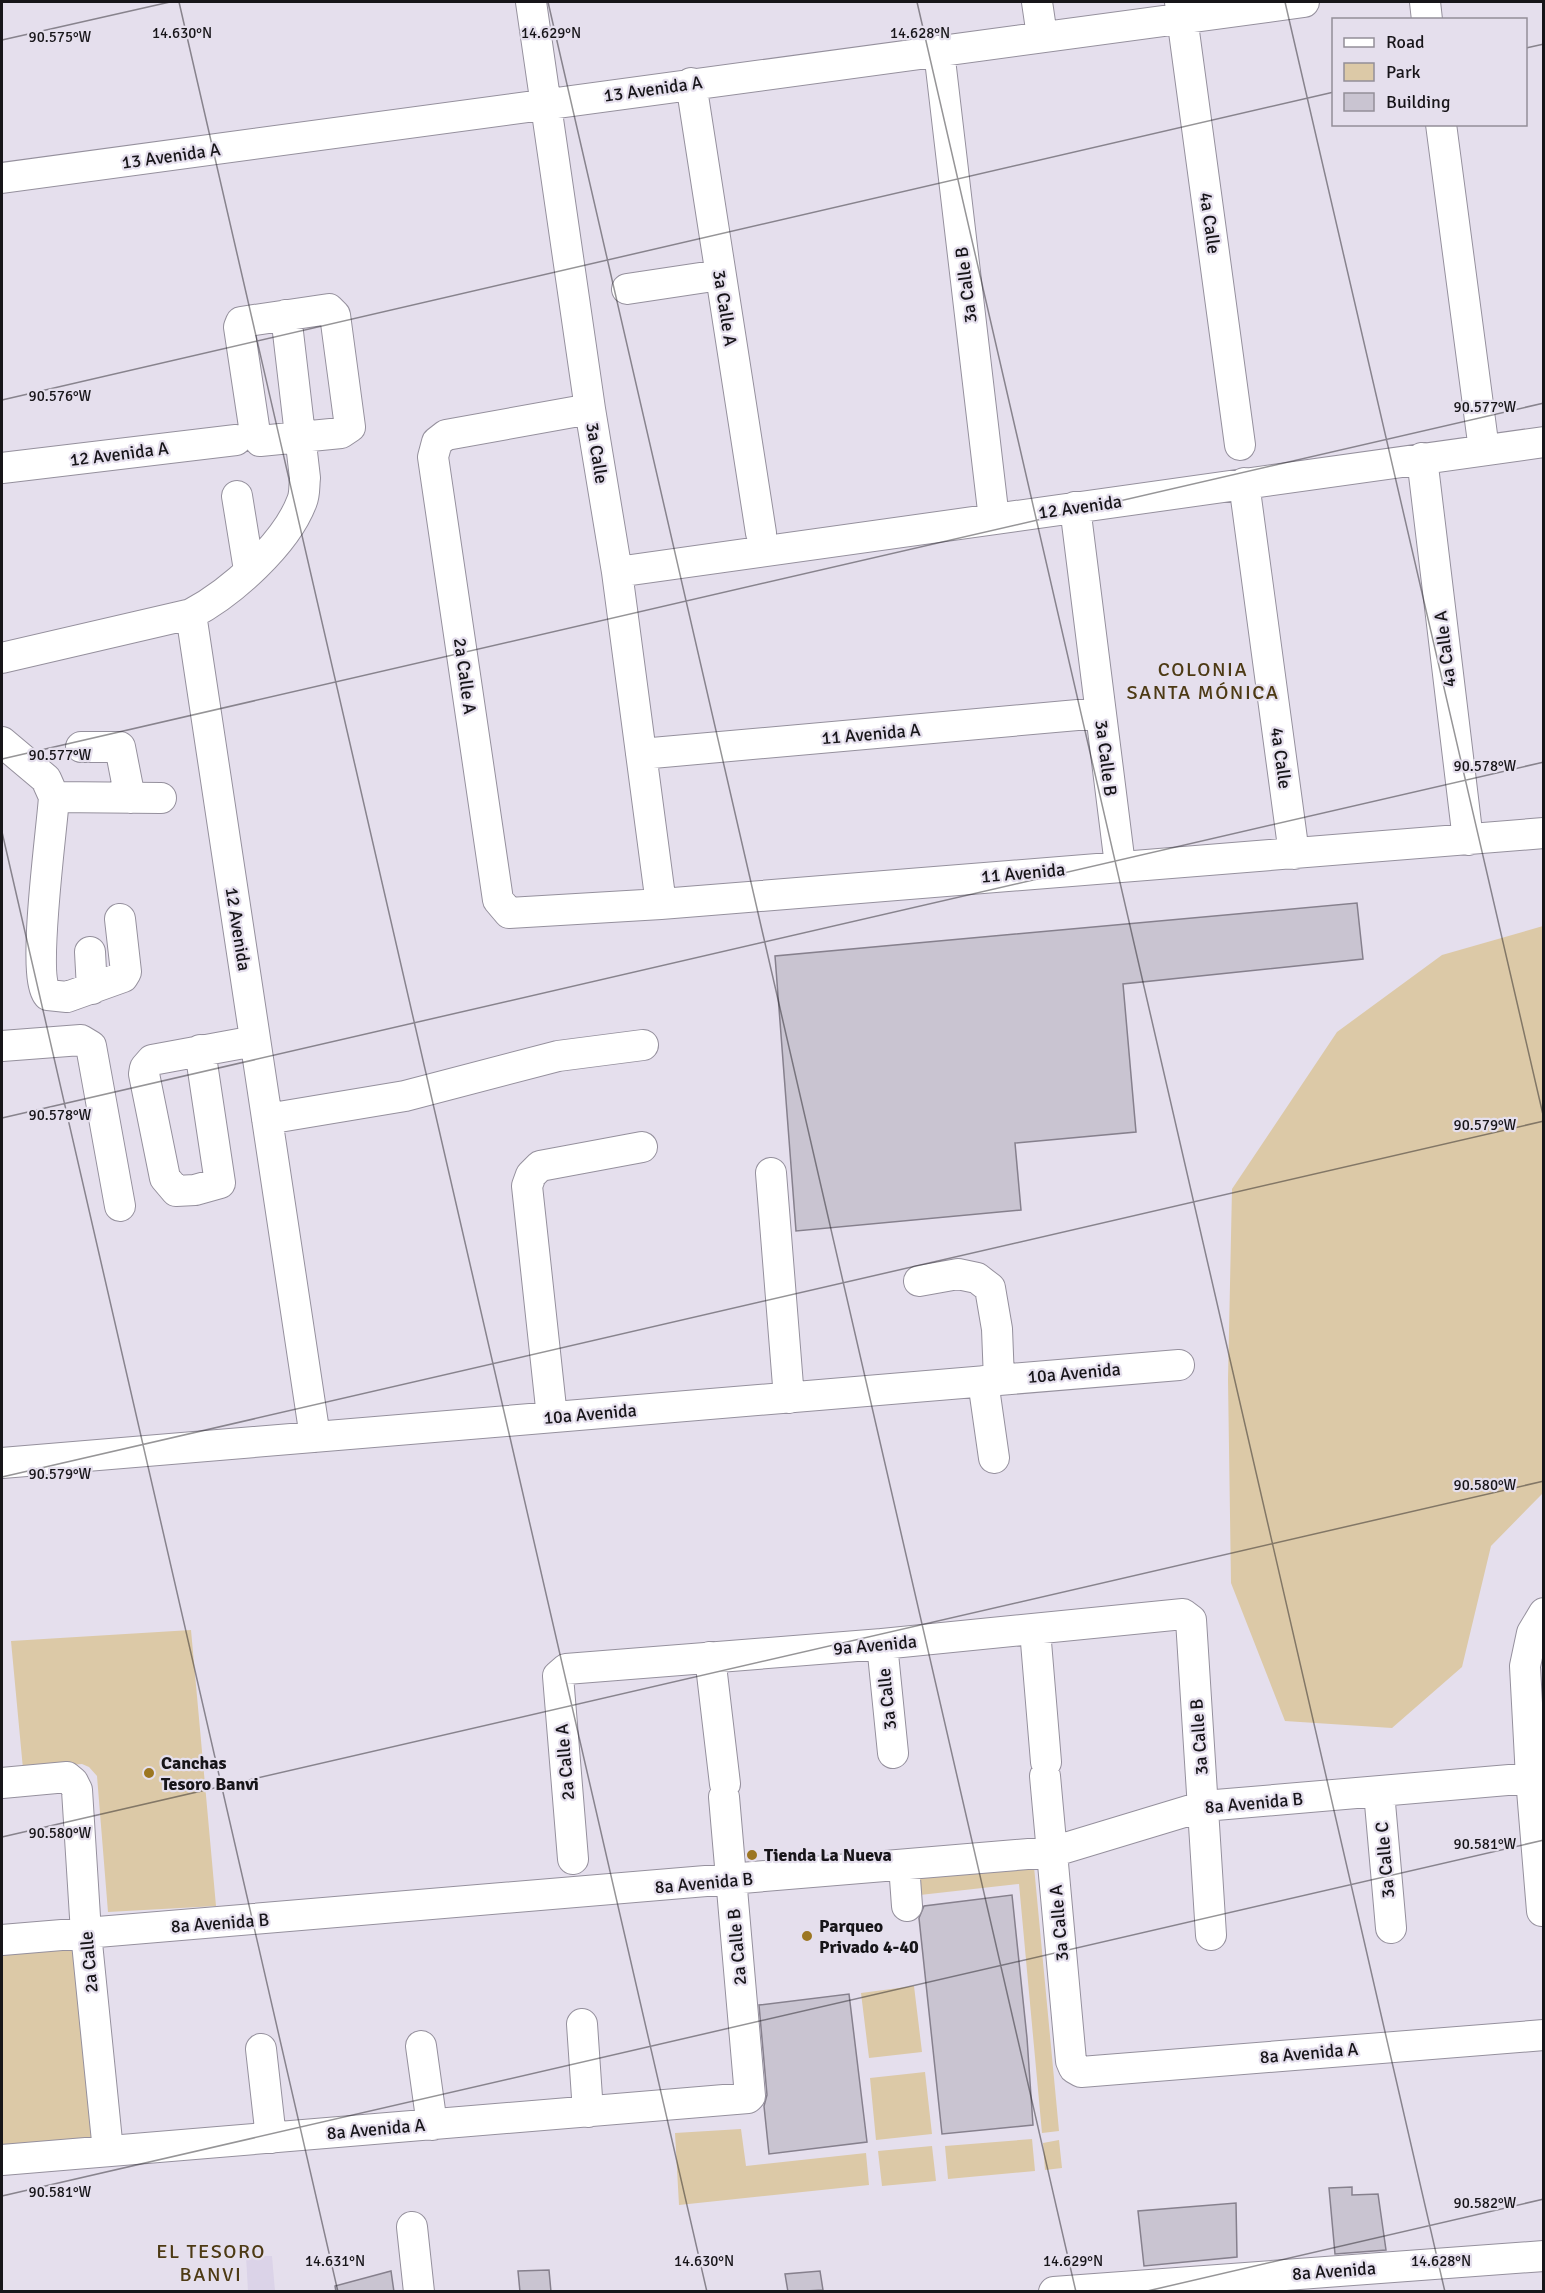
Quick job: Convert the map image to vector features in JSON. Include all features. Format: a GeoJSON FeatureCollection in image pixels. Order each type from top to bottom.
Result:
{"type":"FeatureCollection","features":[{"type":"Feature","properties":{"kind":"street","name":"3a Calle"},"geometry":{"type":"LineString","coordinates":[[531,2],[590,409],[617,572],[662,904]]}},
{"type":"Feature","properties":{"kind":"street"},"geometry":{"type":"LineString","coordinates":[[1037,2],[1042,36]]}},
{"type":"Feature","properties":{"kind":"street","name":"13 Avenida A"},"geometry":{"type":"LineString","coordinates":[[2,178],[939,51],[1042,36],[1182,9],[1304,2]]}},
{"type":"Feature","properties":{"kind":"street"},"geometry":{"type":"LineString","coordinates":[[1425,2],[1427,18]]}},
{"type":"Feature","properties":{"kind":"street","name":"4a Calle"},"geometry":{"type":"LineString","coordinates":[[1182,9],[1240,445]]}},
{"type":"Feature","properties":{"kind":"street","name":"3a Calle B"},"geometry":{"type":"LineString","coordinates":[[939,51],[994,519]]}},
{"type":"Feature","properties":{"kind":"street","name":"3a Calle A"},"geometry":{"type":"LineString","coordinates":[[691,83],[761,533]]}},
{"type":"Feature","properties":{"kind":"street"},"geometry":{"type":"LineString","coordinates":[[1441,126],[1484,450]]}},
{"type":"Feature","properties":{"kind":"street"},"geometry":{"type":"LineString","coordinates":[[627,289],[720,275]]}},
{"type":"Feature","properties":{"kind":"street"},"geometry":{"type":"LineString","coordinates":[[329,309],[335,315],[350,427],[341,433],[301,436],[260,441],[257,438],[239,327],[246,320],[329,309]]}},
{"type":"Feature","properties":{"kind":"street"},"geometry":{"type":"LineString","coordinates":[[2,658],[191,614],[222,596],[283,533],[303,499],[305,478],[286,315]]}},
{"type":"Feature","properties":{"kind":"street","name":"2a Calle A"},"geometry":{"type":"LineString","coordinates":[[503,909],[498,900],[433,457],[437,442],[446,435],[590,409]]}},
{"type":"Feature","properties":{"kind":"street","name":"12 Avenida A"},"geometry":{"type":"LineString","coordinates":[[2,468],[236,440]]}},
{"type":"Feature","properties":{"kind":"street","name":"12 Avenida"},"geometry":{"type":"LineString","coordinates":[[617,572],[1544,442]]}},
{"type":"Feature","properties":{"kind":"street","name":"4a Calle A"},"geometry":{"type":"LineString","coordinates":[[1422,458],[1468,840]]}},
{"type":"Feature","properties":{"kind":"street","name":"4a Calle"},"geometry":{"type":"LineString","coordinates":[[1244,483],[1294,854]]}},
{"type":"Feature","properties":{"kind":"street"},"geometry":{"type":"LineString","coordinates":[[237,496],[249,570]]}},
{"type":"Feature","properties":{"kind":"street","name":"3a Calle B"},"geometry":{"type":"LineString","coordinates":[[1075,507],[1120,865]]}},
{"type":"Feature","properties":{"kind":"street","name":"12 Avenida"},"geometry":{"type":"LineString","coordinates":[[191,614],[315,1437]]}},
{"type":"Feature","properties":{"kind":"street","name":"11 Avenida A"},"geometry":{"type":"LineString","coordinates":[[641,754],[1100,713]]}},
{"type":"Feature","properties":{"kind":"street"},"geometry":{"type":"LineString","coordinates":[[2,742],[46,779],[54,797],[42,917],[41,983],[44,991],[54,997],[67,996],[115,982],[126,972],[120,919]]}},
{"type":"Feature","properties":{"kind":"street"},"geometry":{"type":"LineString","coordinates":[[81,747],[120,747],[130,798]]}},
{"type":"Feature","properties":{"kind":"street"},"geometry":{"type":"LineString","coordinates":[[54,797],[161,798]]}},
{"type":"Feature","properties":{"kind":"street","name":"11 Avenida"},"geometry":{"type":"LineString","coordinates":[[503,909],[515,914],[662,904],[1120,865],[1294,854],[1544,833]]}},
{"type":"Feature","properties":{"kind":"street"},"geometry":{"type":"LineString","coordinates":[[90,952],[92,989]]}},
{"type":"Feature","properties":{"kind":"street"},"geometry":{"type":"LineString","coordinates":[[200,1050],[255,1041]]}},
{"type":"Feature","properties":{"kind":"street"},"geometry":{"type":"LineString","coordinates":[[2,1046],[87,1042],[91,1046],[120,1206]]}},
{"type":"Feature","properties":{"kind":"street"},"geometry":{"type":"LineString","coordinates":[[267,1119],[405,1096],[558,1056],[644,1045]]}},
{"type":"Feature","properties":{"kind":"street"},"geometry":{"type":"LineString","coordinates":[[552,1417],[527,1186],[531,1175],[540,1166],[642,1147]]}},
{"type":"Feature","properties":{"kind":"street"},"geometry":{"type":"LineString","coordinates":[[771,1173],[789,1398]]}},
{"type":"Feature","properties":{"kind":"street"},"geometry":{"type":"LineString","coordinates":[[919,1281],[958,1274],[977,1278],[990,1288],[997,1329],[991,1381],[994,1458]]}},
{"type":"Feature","properties":{"kind":"street","name":"10a Avenida"},"geometry":{"type":"LineString","coordinates":[[2,1463],[1179,1365]]}},
{"type":"Feature","properties":{"kind":"street"},"geometry":{"type":"LineString","coordinates":[[1542,1911],[1537,1777],[1525,1666],[1532,1633],[1544,1613]]}},
{"type":"Feature","properties":{"kind":"street","name":"3a Calle B"},"geometry":{"type":"LineString","coordinates":[[1183,1614],[1191,1620],[1211,1935]]}},
{"type":"Feature","properties":{"kind":"street","name":"9a Avenida"},"geometry":{"type":"LineString","coordinates":[[566,1668],[882,1644],[1183,1614]]}},
{"type":"Feature","properties":{"kind":"street","name":"3a Calle A"},"geometry":{"type":"LineString","coordinates":[[1035,1630],[1052,1852],[1071,2061],[1074,2068]]}},
{"type":"Feature","properties":{"kind":"street","name":"3a Calle"},"geometry":{"type":"LineString","coordinates":[[882,1644],[893,1753]]}},
{"type":"Feature","properties":{"kind":"street","name":"2a Calle B"},"geometry":{"type":"LineString","coordinates":[[710,1657],[724,1791],[749,2097]]}},
{"type":"Feature","properties":{"kind":"street","name":"2a Calle A"},"geometry":{"type":"LineString","coordinates":[[566,1668],[558,1676],[573,1859]]}},
{"type":"Feature","properties":{"kind":"street","name":"2a Calle"},"geometry":{"type":"LineString","coordinates":[[2,1783],[67,1777],[73,1782],[77,1791],[86,1933],[108,2151]]}},
{"type":"Feature","properties":{"kind":"street","name":"8a Avenida B"},"geometry":{"type":"LineString","coordinates":[[2,1940],[86,1933],[419,1893],[731,1881],[1052,1852],[1204,1806],[1537,1777]]}},
{"type":"Feature","properties":{"kind":"street","name":"3a Calle C"},"geometry":{"type":"LineString","coordinates":[[1379,1792],[1391,1929]]}},
{"type":"Feature","properties":{"kind":"street"},"geometry":{"type":"LineString","coordinates":[[904,1865],[907,1906]]}},
{"type":"Feature","properties":{"kind":"street"},"geometry":{"type":"LineString","coordinates":[[582,2024],[588,2112]]}},
{"type":"Feature","properties":{"kind":"street","name":"8a Avenida A"},"geometry":{"type":"LineString","coordinates":[[1074,2068],[1081,2072],[1544,2034]]}},
{"type":"Feature","properties":{"kind":"street"},"geometry":{"type":"LineString","coordinates":[[421,2046],[432,2125]]}},
{"type":"Feature","properties":{"kind":"street"},"geometry":{"type":"LineString","coordinates":[[261,2049],[271,2138]]}},
{"type":"Feature","properties":{"kind":"street","name":"8a Avenida A"},"geometry":{"type":"LineString","coordinates":[[2,2160],[749,2097]]}},
{"type":"Feature","properties":{"kind":"street"},"geometry":{"type":"LineString","coordinates":[[412,2228],[419,2292]]}},
{"type":"Feature","properties":{"kind":"street","name":"8a Avenida"},"geometry":{"type":"LineString","coordinates":[[1054,2292],[1544,2256]]}},
{"type":"Feature","properties":{"kind":"shaded area"},"geometry":{"type":"Polygon","coordinates":[[[246,2256],[272,2256],[275,2291],[248,2291],[246,2256]]]}},
{"type":"Feature","properties":{"kind":"green space"},"geometry":{"type":"Polygon","coordinates":[[[1543,926],[1543,1493],[1491,1546],[1462,1667],[1392,1728],[1285,1721],[1231,1583],[1228,1380],[1232,1189],[1337,1032],[1442,955],[1543,926]]]}},
{"type":"Feature","properties":{"kind":"green space","name":"Canchas Tesoro Banvi"},"geometry":{"type":"Polygon","coordinates":[[[191,1630],[216,1906],[108,1912],[97,1776],[89,1767],[82,1764],[23,1769],[11,1641],[191,1630]]]}},
{"type":"Feature","properties":{"kind":"green space"},"geometry":{"type":"Polygon","coordinates":[[[1033,1856],[1059,2131],[1042,2133],[1019,1884],[920,1895],[917,1869],[1033,1856]]]}},
{"type":"Feature","properties":{"kind":"green space"},"geometry":{"type":"Polygon","coordinates":[[[80,1941],[100,2144],[2,2152],[2,1947],[80,1941]]]}},
{"type":"Feature","properties":{"kind":"green space"},"geometry":{"type":"Polygon","coordinates":[[[914,1986],[922,2052],[869,2058],[861,1993],[914,1986]]]}},
{"type":"Feature","properties":{"kind":"green space"},"geometry":{"type":"Polygon","coordinates":[[[925,2072],[932,2134],[876,2140],[870,2078],[925,2072]]]}},
{"type":"Feature","properties":{"kind":"green space"},"geometry":{"type":"Polygon","coordinates":[[[741,2129],[746,2166],[866,2153],[869,2185],[679,2205],[675,2133],[741,2129]]]}},
{"type":"Feature","properties":{"kind":"green space"},"geometry":{"type":"Polygon","coordinates":[[[1032,2139],[1035,2171],[948,2179],[945,2146],[1032,2139]]]}},
{"type":"Feature","properties":{"kind":"green space"},"geometry":{"type":"Polygon","coordinates":[[[1059,2140],[1062,2168],[1045,2170],[1043,2143],[1059,2140]]]}},
{"type":"Feature","properties":{"kind":"green space"},"geometry":{"type":"Polygon","coordinates":[[[932,2146],[936,2181],[882,2186],[878,2151],[932,2146]]]}},
{"type":"Feature","properties":{"kind":"building"},"geometry":{"type":"Polygon","coordinates":[[[1357,903],[1363,959],[1123,984],[1136,1132],[1015,1143],[1021,1210],[796,1231],[775,956],[1357,903]]]}},
{"type":"Feature","properties":{"kind":"building"},"geometry":{"type":"Polygon","coordinates":[[[1012,1895],[1027,2038],[1033,2125],[942,2134],[919,1918],[924,1906],[1012,1895]]]}},
{"type":"Feature","properties":{"kind":"building"},"geometry":{"type":"Polygon","coordinates":[[[849,1994],[867,2142],[769,2154],[764,2106],[767,2095],[759,2005],[849,1994]]]}},
{"type":"Feature","properties":{"kind":"building"},"geometry":{"type":"Polygon","coordinates":[[[1352,2187],[1352,2195],[1378,2194],[1386,2250],[1335,2254],[1329,2188],[1352,2187]]]}},
{"type":"Feature","properties":{"kind":"building"},"geometry":{"type":"Polygon","coordinates":[[[1236,2203],[1237,2257],[1144,2266],[1138,2211],[1236,2203]]]}},
{"type":"Feature","properties":{"kind":"building"},"geometry":{"type":"Polygon","coordinates":[[[549,2270],[551,2292],[520,2292],[518,2271],[549,2270]]]}},
{"type":"Feature","properties":{"kind":"building"},"geometry":{"type":"Polygon","coordinates":[[[391,2271],[394,2292],[336,2292],[335,2286],[391,2271]]]}},
{"type":"Feature","properties":{"kind":"building"},"geometry":{"type":"Polygon","coordinates":[[[820,2271],[823,2290],[788,2292],[785,2274],[820,2271]]]}},
{"type":"Feature","properties":{"kind":"place","name":"Canchas Tesoro Banvi"},"geometry":{"type":"Point","coordinates":[149,1773]}},
{"type":"Feature","properties":{"kind":"place","name":"Tienda La Nueva"},"geometry":{"type":"Point","coordinates":[752,1855]}},
{"type":"Feature","properties":{"kind":"place","name":"Parqueo Privado 4-40"},"geometry":{"type":"Point","coordinates":[807,1936]}},
{"type":"Feature","properties":{"kind":"district","name":"COLONIA SANTA MÓNICA"},"geometry":{"type":"Point","coordinates":[1203,680]}},
{"type":"Feature","properties":{"kind":"district","name":"EL TESORO BANVI"},"geometry":{"type":"Point","coordinates":[211,2262]}}]}
